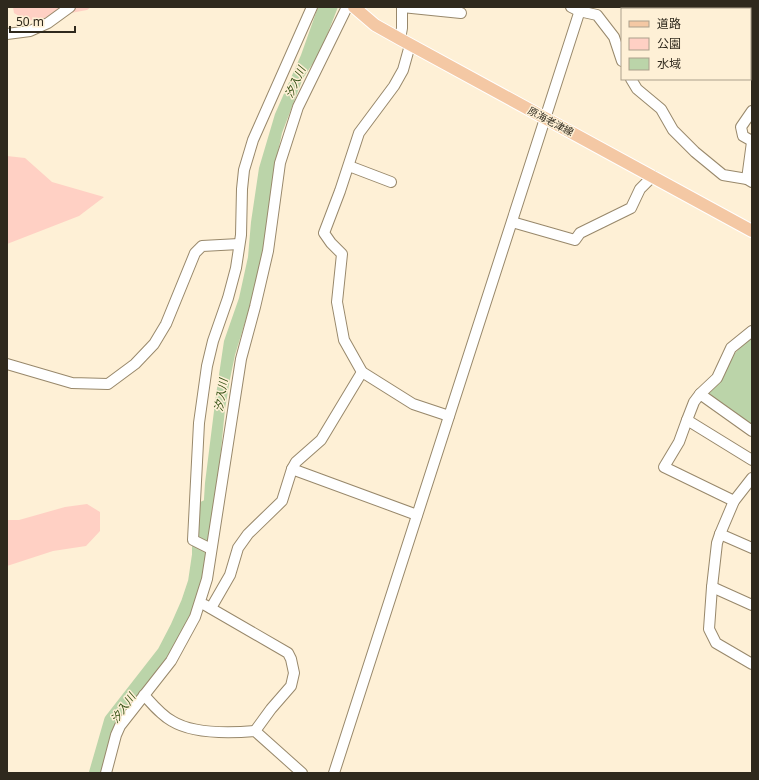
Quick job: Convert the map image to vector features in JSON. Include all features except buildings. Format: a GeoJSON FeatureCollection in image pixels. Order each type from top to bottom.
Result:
{"type":"FeatureCollection","features":[{"type":"Feature","properties":{"kind":"main road","name":"原海老津線"},"geometry":{"type":"LineString","coordinates":[[354,7],[375,25],[405,42],[752,230]]}},
{"type":"Feature","properties":{"kind":"street"},"geometry":{"type":"LineString","coordinates":[[7,34],[30,31],[48,23],[70,7]]}},
{"type":"Feature","properties":{"kind":"street"},"geometry":{"type":"LineString","coordinates":[[212,548],[193,540],[199,423],[207,366],[212,341],[228,298],[236,268],[241,235],[244,170],[253,140],[312,7]]}},
{"type":"Feature","properties":{"kind":"street"},"geometry":{"type":"LineString","coordinates":[[106,773],[116,735],[120,726],[172,661],[195,617],[200,603],[207,579],[241,359],[268,251],[280,163],[298,107],[347,7]]}},
{"type":"Feature","properties":{"kind":"street"},"geometry":{"type":"LineString","coordinates":[[449,416],[413,404],[362,372],[344,340],[337,302],[342,254],[330,243],[324,233],[349,166],[359,133],[394,86],[403,70],[405,42],[402,28],[402,7],[461,13]]}},
{"type":"Feature","properties":{"kind":"street"},"geometry":{"type":"LineString","coordinates":[[334,773],[512,222],[545,118],[577,8],[597,15],[614,37],[621,58]]}},
{"type":"Feature","properties":{"kind":"street"},"geometry":{"type":"LineString","coordinates":[[632,80],[637,89],[661,109],[673,130],[695,152],[723,175],[750,180],[752,142],[744,136],[741,127],[752,111]]}},
{"type":"Feature","properties":{"kind":"street"},"geometry":{"type":"LineString","coordinates":[[349,166],[391,182]]}},
{"type":"Feature","properties":{"kind":"street"},"geometry":{"type":"LineString","coordinates":[[512,222],[575,240],[580,233],[631,208],[640,189],[653,176]]}},
{"type":"Feature","properties":{"kind":"street"},"geometry":{"type":"LineString","coordinates":[[7,364],[72,383],[108,384],[135,364],[154,344],[166,324],[195,253],[202,246],[239,244]]}},
{"type":"Feature","properties":{"kind":"street"},"geometry":{"type":"LineString","coordinates":[[734,501],[664,468],[678,442],[694,402],[700,394],[717,378],[731,348],[752,331]]}},
{"type":"Feature","properties":{"kind":"street"},"geometry":{"type":"LineString","coordinates":[[211,608],[230,575],[238,548],[248,534],[282,501],[292,469],[296,462],[321,440],[362,372]]}},
{"type":"Feature","properties":{"kind":"street"},"geometry":{"type":"LineString","coordinates":[[700,394],[752,431]]}},
{"type":"Feature","properties":{"kind":"street"},"geometry":{"type":"LineString","coordinates":[[687,420],[752,460]]}},
{"type":"Feature","properties":{"kind":"street"},"geometry":{"type":"LineString","coordinates":[[292,469],[417,515]]}},
{"type":"Feature","properties":{"kind":"street"},"geometry":{"type":"LineString","coordinates":[[752,478],[748,491],[734,501],[717,543],[709,629],[716,643],[752,664]]}},
{"type":"Feature","properties":{"kind":"street"},"geometry":{"type":"LineString","coordinates":[[720,534],[752,548]]}},
{"type":"Feature","properties":{"kind":"street"},"geometry":{"type":"LineString","coordinates":[[712,587],[752,605]]}},
{"type":"Feature","properties":{"kind":"street"},"geometry":{"type":"LineString","coordinates":[[200,603],[288,653],[291,659],[294,673],[291,686],[271,709],[255,731]]}},
{"type":"Feature","properties":{"kind":"street"},"geometry":{"type":"LineString","coordinates":[[144,695],[172,722],[186,727],[224,733],[255,731],[302,773]]}},
{"type":"Feature","properties":{"kind":"green space"},"geometry":{"type":"Polygon","coordinates":[[[13,7],[91,7],[87,10],[27,21],[14,13],[13,7]]]}},
{"type":"Feature","properties":{"kind":"green space"},"geometry":{"type":"Polygon","coordinates":[[[7,156],[25,158],[52,182],[104,197],[79,216],[7,244],[7,156]]]}},
{"type":"Feature","properties":{"kind":"green space"},"geometry":{"type":"Polygon","coordinates":[[[87,504],[100,512],[100,531],[86,546],[53,551],[7,566],[7,520],[19,520],[65,507],[87,504]]]}},
{"type":"Feature","properties":{"kind":"water","name":"汐入川"},"geometry":{"type":"Polygon","coordinates":[[[318,7],[338,7],[320,53],[303,78],[282,133],[274,170],[266,242],[257,283],[235,355],[230,379],[225,409],[210,544],[203,542],[205,483],[224,341],[239,298],[248,257],[251,222],[259,168],[275,114],[301,55],[318,7]]]}},
{"type":"Feature","properties":{"kind":"water"},"geometry":{"type":"Polygon","coordinates":[[[752,336],[752,426],[707,394],[721,380],[735,353],[752,336]]]}},
{"type":"Feature","properties":{"kind":"waterway","name":"汐入川"},"geometry":{"type":"LineString","coordinates":[[97,773],[112,721],[165,653],[189,603],[196,582],[206,508]]}}]}
